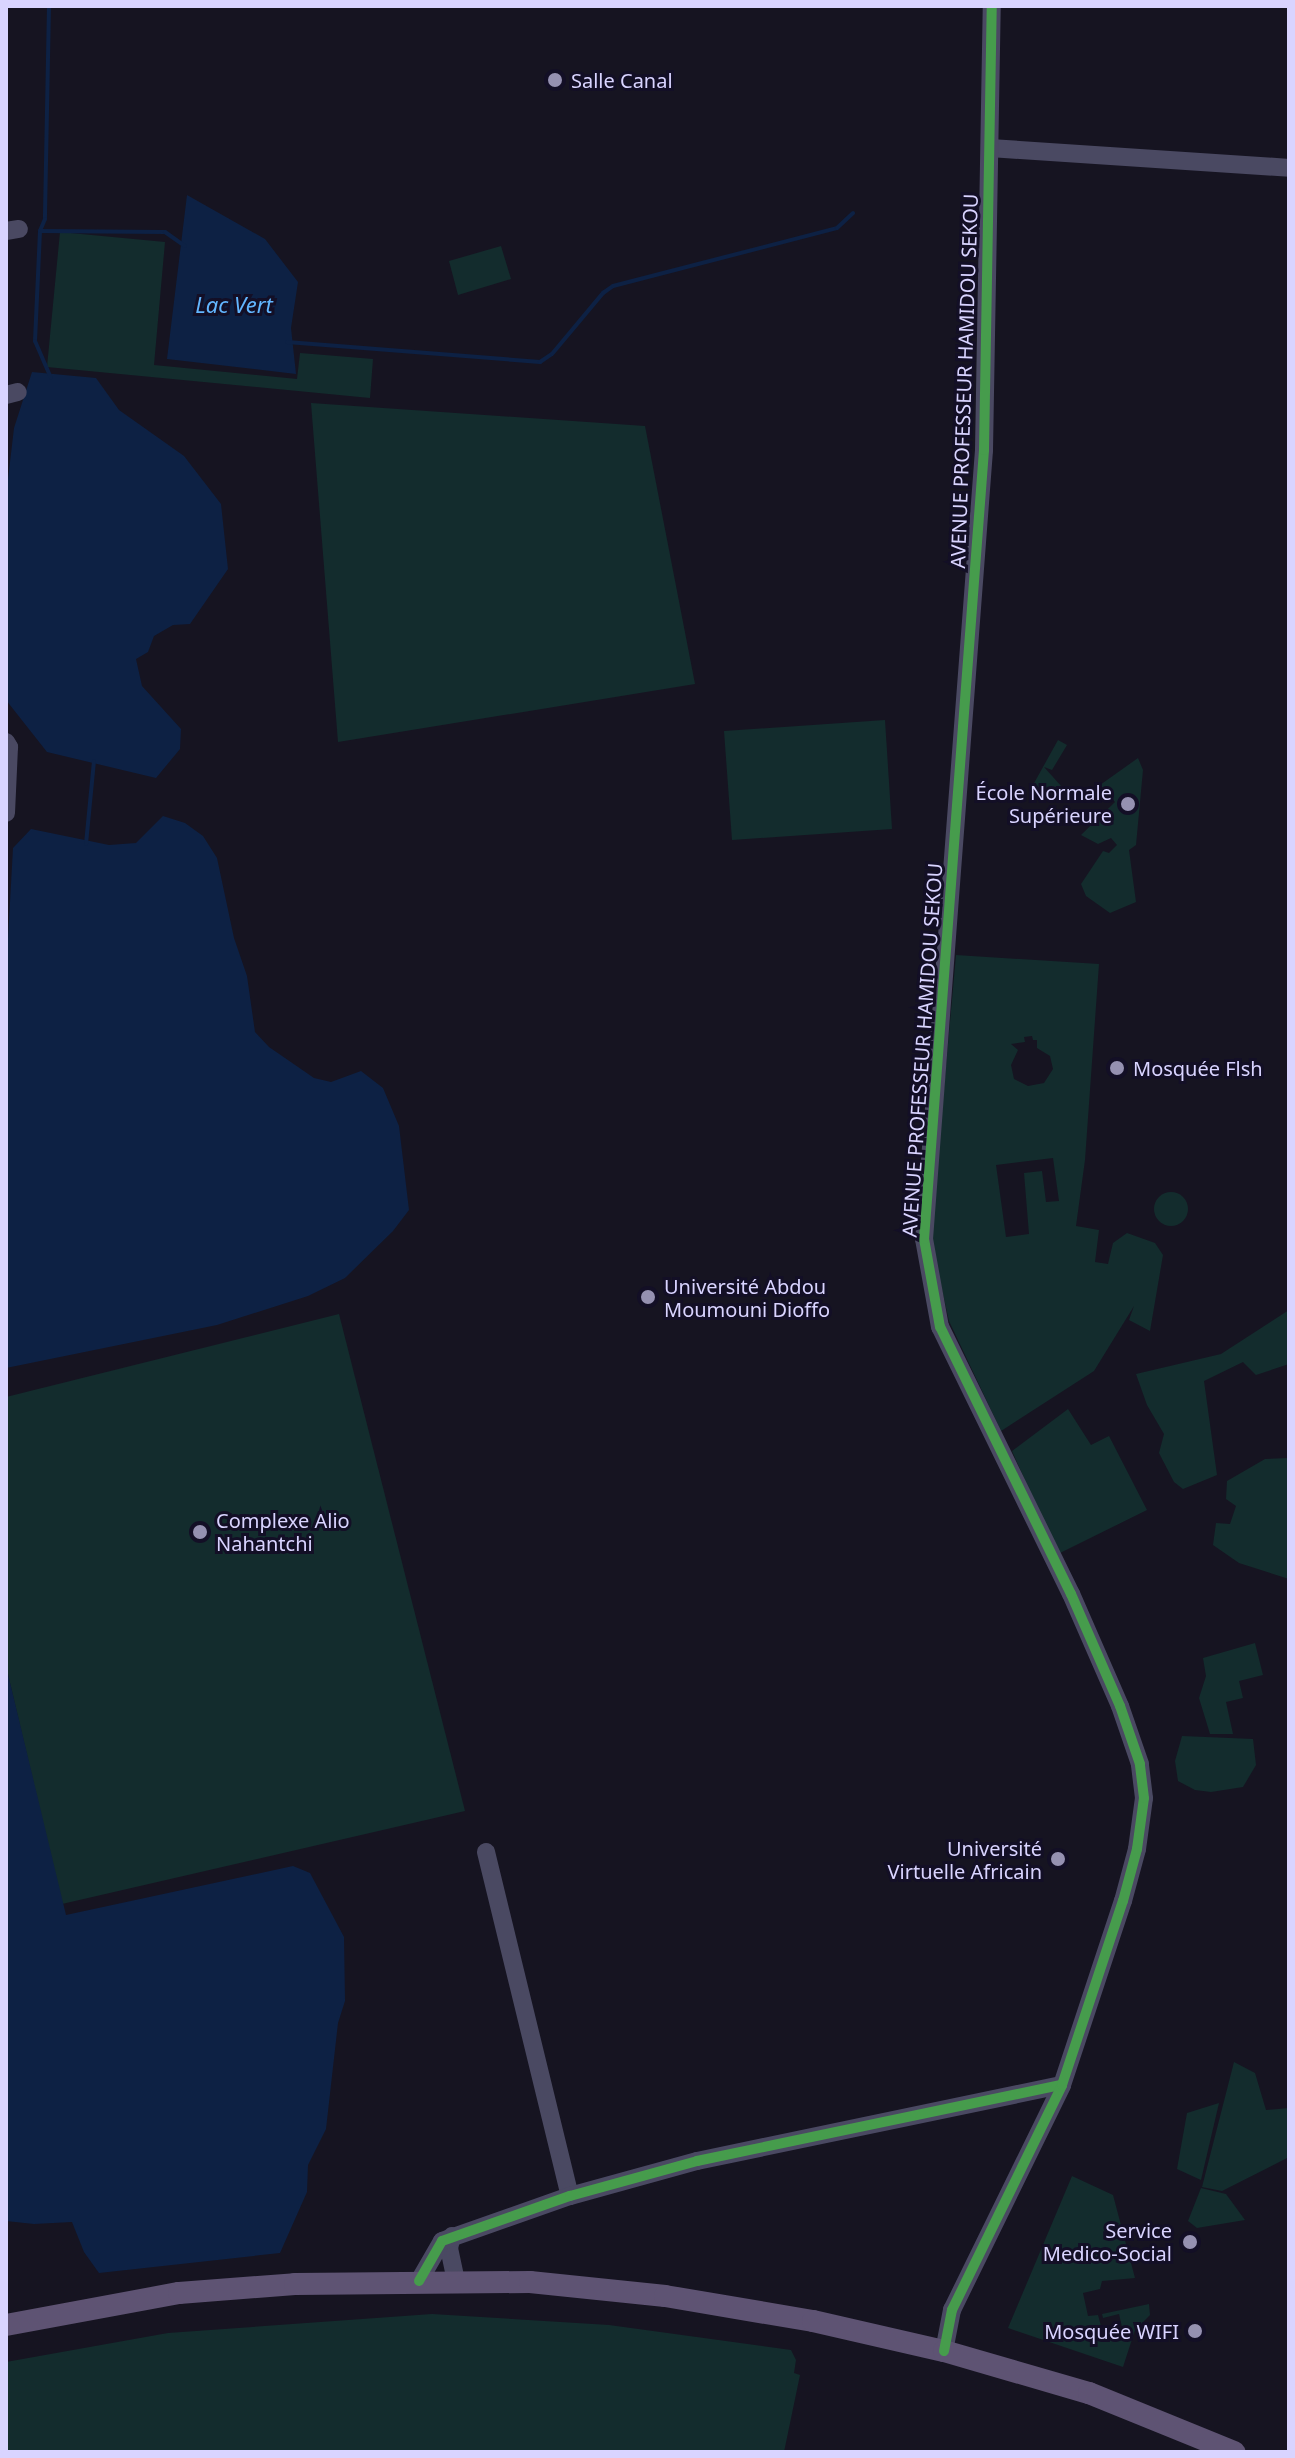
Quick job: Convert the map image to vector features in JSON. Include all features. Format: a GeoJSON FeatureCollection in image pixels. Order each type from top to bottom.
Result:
{"type":"FeatureCollection","features":[{"type":"Feature","properties":{"kind":"main road"},"geometry":{"type":"LineString","coordinates":[[6,2325],[179,2293],[295,2284],[456,2280],[530,2282],[665,2296],[813,2321],[944,2351],[1102,2398],[1234,2452]]}},
{"type":"Feature","properties":{"kind":"street","name":"AVENUE PROFESSEUR HAMIDOU SEKOU"},"geometry":{"type":"LineString","coordinates":[[944,2351],[952,2310],[1062,2085],[1123,1901],[1137,1849],[1144,1798],[1140,1764],[1120,1706],[1071,1594],[940,1327],[923,1225],[964,750],[984,450],[992,6]]}},
{"type":"Feature","properties":{"kind":"street"},"geometry":{"type":"LineString","coordinates":[[990,148],[1289,168]]}},
{"type":"Feature","properties":{"kind":"street"},"geometry":{"type":"LineString","coordinates":[[6,742],[9,747],[6,813]]}},
{"type":"Feature","properties":{"kind":"street"},"geometry":{"type":"LineString","coordinates":[[486,1852],[570,2196]]}},
{"type":"Feature","properties":{"kind":"street"},"geometry":{"type":"LineString","coordinates":[[419,2281],[442,2241],[570,2196],[697,2161],[1062,2085]]}},
{"type":"Feature","properties":{"kind":"street"},"geometry":{"type":"LineString","coordinates":[[452,2236],[449,2248],[456,2280]]}},
{"type":"Feature","properties":{"kind":"green space"},"geometry":{"type":"Polygon","coordinates":[[[60,232],[165,242],[154,365],[297,379],[300,353],[373,359],[370,398],[47,367],[60,232]]]}},
{"type":"Feature","properties":{"kind":"green space"},"geometry":{"type":"Polygon","coordinates":[[[501,246],[511,279],[458,295],[449,261],[501,246]]]}},
{"type":"Feature","properties":{"kind":"green space"},"geometry":{"type":"Polygon","coordinates":[[[311,403],[645,426],[695,684],[338,742],[311,403]]]}},
{"type":"Feature","properties":{"kind":"green space"},"geometry":{"type":"Polygon","coordinates":[[[885,720],[892,829],[732,840],[724,731],[885,720]]]}},
{"type":"Feature","properties":{"kind":"green space"},"geometry":{"type":"Polygon","coordinates":[[[1058,740],[1067,745],[1052,770],[1044,767],[1062,787],[1048,799],[1033,785],[1058,740]]]}},
{"type":"Feature","properties":{"kind":"green space"},"geometry":{"type":"Polygon","coordinates":[[[1138,758],[1143,770],[1136,845],[1129,850],[1136,902],[1110,913],[1086,896],[1081,884],[1103,851],[1109,853],[1117,845],[1111,838],[1098,844],[1081,835],[1115,802],[1100,785],[1138,758]]]}},
{"type":"Feature","properties":{"kind":"green space"},"geometry":{"type":"Polygon","coordinates":[[[956,955],[1099,964],[1085,1160],[1076,1226],[1099,1230],[1095,1262],[1108,1264],[1113,1243],[1127,1233],[1155,1243],[1163,1255],[1150,1331],[1129,1320],[1134,1306],[1094,1371],[1001,1431],[949,1321],[933,1249],[933,1212],[956,955]],[[1032,1036],[1024,1037],[1025,1042],[1011,1044],[1018,1050],[1011,1065],[1014,1079],[1028,1086],[1044,1083],[1053,1069],[1050,1056],[1037,1048],[1037,1040],[1033,1040],[1032,1036]],[[1053,1158],[996,1165],[1006,1237],[1029,1234],[1024,1173],[1042,1171],[1046,1202],[1059,1201],[1053,1158]]]}},
{"type":"Feature","properties":{"kind":"green space"},"geometry":{"type":"Polygon","coordinates":[[[1171,1192],[1183,1197],[1188,1209],[1183,1221],[1171,1226],[1159,1221],[1154,1209],[1159,1197],[1171,1192]]]}},
{"type":"Feature","properties":{"kind":"green space"},"geometry":{"type":"Polygon","coordinates":[[[1289,1310],[1289,1364],[1256,1375],[1243,1362],[1204,1381],[1217,1475],[1183,1489],[1174,1482],[1159,1453],[1164,1434],[1147,1405],[1136,1374],[1221,1354],[1289,1310]]]}},
{"type":"Feature","properties":{"kind":"green space","name":"Complexe Alio Nahantchi"},"geometry":{"type":"Polygon","coordinates":[[[339,1314],[465,1811],[62,1904],[6,1666],[6,1397],[339,1314]]]}},
{"type":"Feature","properties":{"kind":"green space"},"geometry":{"type":"Polygon","coordinates":[[[1068,1409],[1091,1445],[1109,1436],[1147,1510],[1058,1554],[1012,1451],[1068,1409]]]}},
{"type":"Feature","properties":{"kind":"green space"},"geometry":{"type":"Polygon","coordinates":[[[1289,1458],[1289,1579],[1239,1563],[1213,1545],[1216,1523],[1230,1524],[1236,1506],[1226,1499],[1227,1481],[1265,1459],[1289,1458]]]}},
{"type":"Feature","properties":{"kind":"green space"},"geometry":{"type":"Polygon","coordinates":[[[1255,1643],[1263,1675],[1239,1681],[1243,1698],[1226,1702],[1233,1734],[1210,1734],[1199,1698],[1206,1676],[1203,1658],[1255,1643]]]}},
{"type":"Feature","properties":{"kind":"green space"},"geometry":{"type":"Polygon","coordinates":[[[1182,1736],[1253,1739],[1256,1765],[1243,1787],[1211,1792],[1195,1790],[1178,1781],[1175,1761],[1182,1736]]]}},
{"type":"Feature","properties":{"kind":"green space"},"geometry":{"type":"Polygon","coordinates":[[[1234,2062],[1255,2073],[1266,2110],[1289,2108],[1289,2157],[1222,2191],[1202,2187],[1234,2062]]]}},
{"type":"Feature","properties":{"kind":"green space"},"geometry":{"type":"Polygon","coordinates":[[[1219,2103],[1201,2180],[1177,2169],[1187,2113],[1219,2103]]]}},
{"type":"Feature","properties":{"kind":"green space"},"geometry":{"type":"Polygon","coordinates":[[[1072,2176],[1113,2195],[1135,2278],[1102,2281],[1100,2289],[1083,2293],[1088,2316],[1098,2315],[1105,2341],[1124,2336],[1119,2314],[1103,2318],[1102,2314],[1149,2304],[1150,2315],[1135,2330],[1123,2367],[1008,2328],[1072,2176]]]}},
{"type":"Feature","properties":{"kind":"green space"},"geometry":{"type":"Polygon","coordinates":[[[1201,2188],[1226,2194],[1245,2220],[1197,2228],[1188,2221],[1201,2188]]]}},
{"type":"Feature","properties":{"kind":"green space"},"geometry":{"type":"Polygon","coordinates":[[[432,2314],[609,2325],[791,2350],[796,2360],[794,2373],[800,2375],[784,2452],[6,2452],[6,2362],[168,2333],[432,2314]]]}},
{"type":"Feature","properties":{"kind":"water","name":"Lac Vert"},"geometry":{"type":"Polygon","coordinates":[[[187,195],[265,239],[298,282],[291,328],[296,374],[167,359],[187,195]]]}},
{"type":"Feature","properties":{"kind":"water"},"geometry":{"type":"Polygon","coordinates":[[[32,372],[96,378],[119,410],[184,456],[221,504],[228,569],[190,624],[173,625],[154,636],[148,652],[136,659],[142,686],[181,729],[180,749],[156,778],[47,752],[6,700],[6,496],[14,428],[32,372]]]}},
{"type":"Feature","properties":{"kind":"water"},"geometry":{"type":"Polygon","coordinates":[[[163,816],[185,823],[203,836],[217,858],[234,938],[247,976],[255,1032],[269,1047],[314,1078],[331,1082],[361,1071],[383,1088],[399,1126],[409,1210],[393,1231],[345,1278],[308,1296],[217,1325],[6,1368],[6,974],[13,848],[31,829],[109,845],[136,843],[163,816]]]}},
{"type":"Feature","properties":{"kind":"water"},"geometry":{"type":"Polygon","coordinates":[[[6,1666],[66,1915],[293,1866],[310,1873],[344,1937],[345,2001],[338,2023],[326,2129],[308,2165],[307,2192],[280,2253],[99,2273],[84,2252],[72,2222],[34,2224],[6,2221],[6,1666]]]}},
{"type":"Feature","properties":{"kind":"waterway"},"geometry":{"type":"LineString","coordinates":[[49,6],[45,219],[40,231],[35,341],[51,378]]}},
{"type":"Feature","properties":{"kind":"waterway"},"geometry":{"type":"LineString","coordinates":[[287,342],[540,362],[552,354],[603,293],[613,286],[837,228],[853,213]]}},
{"type":"Feature","properties":{"kind":"waterway"},"geometry":{"type":"LineString","coordinates":[[40,231],[165,232],[185,246]]}},
{"type":"Feature","properties":{"kind":"waterway"},"geometry":{"type":"LineString","coordinates":[[86,844],[94,761]]}},
{"type":"Feature","properties":{"kind":"cycle path"},"geometry":{"type":"LineString","coordinates":[[944,2351],[952,2310],[1062,2085],[1123,1901],[1137,1849],[1144,1798],[1140,1764],[1120,1706],[1071,1594],[940,1327],[924,1239],[984,450],[992,6]]}},
{"type":"Feature","properties":{"kind":"cycle path"},"geometry":{"type":"LineString","coordinates":[[419,2281],[442,2241],[570,2196],[697,2161],[1062,2085]]}},
{"type":"Feature","properties":{"kind":"place","name":"Salle Canal"},"geometry":{"type":"Point","coordinates":[555,80]}},
{"type":"Feature","properties":{"kind":"place","name":"École Normale Supérieure"},"geometry":{"type":"Point","coordinates":[1128,804]}},
{"type":"Feature","properties":{"kind":"place","name":"Mosquée Flsh"},"geometry":{"type":"Point","coordinates":[1117,1068]}},
{"type":"Feature","properties":{"kind":"place","name":"Université Abdou Moumouni Dioffo"},"geometry":{"type":"Point","coordinates":[648,1297]}},
{"type":"Feature","properties":{"kind":"place","name":"Complexe Alio Nahantchi"},"geometry":{"type":"Point","coordinates":[200,1532]}},
{"type":"Feature","properties":{"kind":"place","name":"Université Virtuelle Africain"},"geometry":{"type":"Point","coordinates":[1058,1859]}},
{"type":"Feature","properties":{"kind":"place","name":"Service Medico-Social"},"geometry":{"type":"Point","coordinates":[1190,2242]}},
{"type":"Feature","properties":{"kind":"place","name":"Mosquée WIFI"},"geometry":{"type":"Point","coordinates":[1195,2331]}}]}
